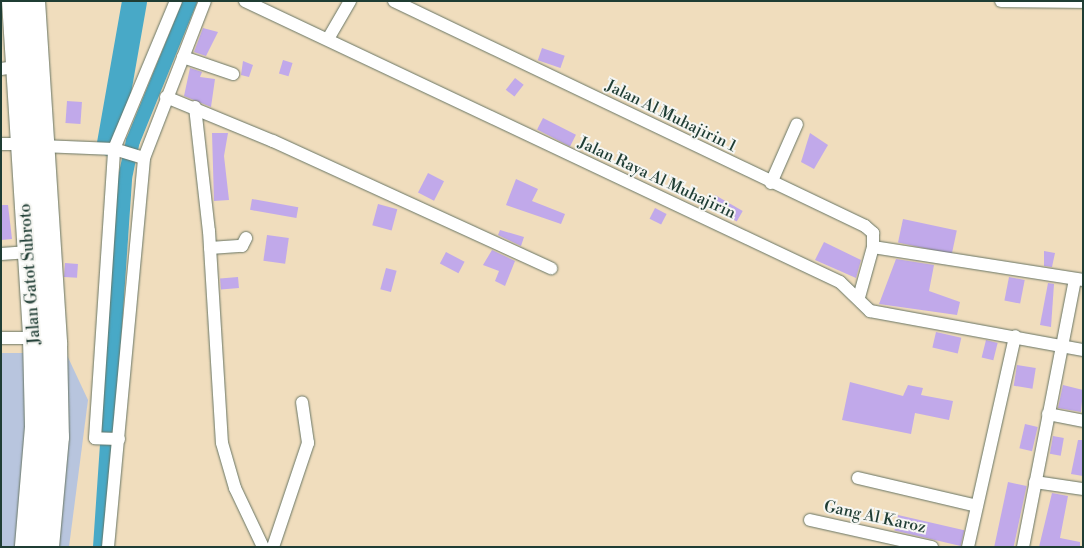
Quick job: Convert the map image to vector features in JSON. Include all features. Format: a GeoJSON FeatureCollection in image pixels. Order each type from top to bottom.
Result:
{"type":"FeatureCollection","features":[{"type":"Feature","properties":{"kind":"highway","name":"Jalan Gatot Subroto"},"geometry":{"type":"LineString","coordinates":[[14,1],[8,68],[56,344],[57,437],[47,547]]}},
{"type":"Feature","properties":{"kind":"highway","name":"Jalan Gatot Subroto"},"geometry":{"type":"LineString","coordinates":[[27,547],[37,427],[35,338],[21,145],[33,1]]}},
{"type":"Feature","properties":{"kind":"street"},"geometry":{"type":"LineString","coordinates":[[117,439],[96,439],[103,270],[117,150],[176,1]]}},
{"type":"Feature","properties":{"kind":"street"},"geometry":{"type":"LineString","coordinates":[[108,547],[140,156],[205,1]]}},
{"type":"Feature","properties":{"kind":"street","name":"Jalan Raya Al Muhajirin"},"geometry":{"type":"LineString","coordinates":[[245,1],[840,282],[859,297],[870,311],[1015,336],[1083,350]]}},
{"type":"Feature","properties":{"kind":"street"},"geometry":{"type":"LineString","coordinates":[[328,39],[350,1]]}},
{"type":"Feature","properties":{"kind":"street","name":"Jalan Al Muhajirin 1"},"geometry":{"type":"LineString","coordinates":[[394,1],[864,226],[873,234],[873,247]]}},
{"type":"Feature","properties":{"kind":"street"},"geometry":{"type":"LineString","coordinates":[[1000,2],[1083,2]]}},
{"type":"Feature","properties":{"kind":"street"},"geometry":{"type":"LineString","coordinates":[[183,57],[233,74]]}},
{"type":"Feature","properties":{"kind":"street"},"geometry":{"type":"LineString","coordinates":[[166,97],[195,107],[552,268]]}},
{"type":"Feature","properties":{"kind":"street"},"geometry":{"type":"LineString","coordinates":[[195,107],[210,248],[222,443],[236,488],[263,547]]}},
{"type":"Feature","properties":{"kind":"street"},"geometry":{"type":"LineString","coordinates":[[771,183],[798,124]]}},
{"type":"Feature","properties":{"kind":"street"},"geometry":{"type":"LineString","coordinates":[[21,145],[117,150],[140,156]]}},
{"type":"Feature","properties":{"kind":"street"},"geometry":{"type":"LineString","coordinates":[[210,248],[242,246],[246,238]]}},
{"type":"Feature","properties":{"kind":"street"},"geometry":{"type":"LineString","coordinates":[[859,297],[873,247],[1079,280],[1062,345],[1023,547]]}},
{"type":"Feature","properties":{"kind":"street"},"geometry":{"type":"LineString","coordinates":[[1,254],[29,252]]}},
{"type":"Feature","properties":{"kind":"street"},"geometry":{"type":"LineString","coordinates":[[968,547],[1015,336]]}},
{"type":"Feature","properties":{"kind":"street"},"geometry":{"type":"LineString","coordinates":[[1,338],[35,338]]}},
{"type":"Feature","properties":{"kind":"street"},"geometry":{"type":"LineString","coordinates":[[273,547],[308,443],[302,402]]}},
{"type":"Feature","properties":{"kind":"street"},"geometry":{"type":"LineString","coordinates":[[1048,414],[1083,421]]}},
{"type":"Feature","properties":{"kind":"street"},"geometry":{"type":"LineString","coordinates":[[858,478],[977,506]]}},
{"type":"Feature","properties":{"kind":"street"},"geometry":{"type":"LineString","coordinates":[[1035,482],[1083,489]]}},
{"type":"Feature","properties":{"kind":"street","name":"Gang Al Karoz"},"geometry":{"type":"LineString","coordinates":[[810,520],[932,547]]}},
{"type":"Feature","properties":{"kind":"shaded area"},"geometry":{"type":"Polygon","coordinates":[[[1,353],[66,353],[88,400],[69,547],[1,547],[1,353]]]}},
{"type":"Feature","properties":{"kind":"building"},"geometry":{"type":"Polygon","coordinates":[[[203,28],[218,32],[206,56],[194,52],[203,28]]]}},
{"type":"Feature","properties":{"kind":"building"},"geometry":{"type":"Polygon","coordinates":[[[542,48],[565,56],[560,68],[538,60],[542,48]]]}},
{"type":"Feature","properties":{"kind":"building"},"geometry":{"type":"Polygon","coordinates":[[[283,60],[293,63],[288,76],[279,73],[283,60]]]}},
{"type":"Feature","properties":{"kind":"building"},"geometry":{"type":"Polygon","coordinates":[[[243,61],[253,65],[249,77],[241,75],[243,61]]]}},
{"type":"Feature","properties":{"kind":"building"},"geometry":{"type":"Polygon","coordinates":[[[190,68],[202,72],[200,77],[215,79],[211,107],[184,96],[190,68]]]}},
{"type":"Feature","properties":{"kind":"building"},"geometry":{"type":"Polygon","coordinates":[[[515,78],[524,85],[514,97],[506,90],[515,78]]]}},
{"type":"Feature","properties":{"kind":"building"},"geometry":{"type":"Polygon","coordinates":[[[67,101],[82,102],[80,124],[65,123],[67,101]]]}},
{"type":"Feature","properties":{"kind":"building"},"geometry":{"type":"Polygon","coordinates":[[[543,118],[576,135],[570,146],[537,130],[543,118]]]}},
{"type":"Feature","properties":{"kind":"building"},"geometry":{"type":"Polygon","coordinates":[[[212,133],[228,133],[224,156],[229,200],[214,201],[212,133]]]}},
{"type":"Feature","properties":{"kind":"building"},"geometry":{"type":"Polygon","coordinates":[[[810,133],[828,145],[814,169],[801,162],[810,133]]]}},
{"type":"Feature","properties":{"kind":"building"},"geometry":{"type":"Polygon","coordinates":[[[428,173],[444,181],[434,201],[418,193],[428,173]]]}},
{"type":"Feature","properties":{"kind":"building"},"geometry":{"type":"Polygon","coordinates":[[[516,179],[538,189],[532,201],[565,214],[561,224],[506,205],[516,179]]]}},
{"type":"Feature","properties":{"kind":"building"},"geometry":{"type":"Polygon","coordinates":[[[715,195],[743,211],[737,221],[709,205],[715,195]]]}},
{"type":"Feature","properties":{"kind":"building"},"geometry":{"type":"Polygon","coordinates":[[[252,199],[298,207],[296,218],[250,210],[252,199]]]}},
{"type":"Feature","properties":{"kind":"building"},"geometry":{"type":"Polygon","coordinates":[[[378,204],[397,209],[392,230],[372,225],[378,204]]]}},
{"type":"Feature","properties":{"kind":"building"},"geometry":{"type":"Polygon","coordinates":[[[1,205],[8,205],[12,239],[1,240],[1,205]]]}},
{"type":"Feature","properties":{"kind":"building"},"geometry":{"type":"Polygon","coordinates":[[[655,208],[667,214],[661,225],[650,219],[655,208]]]}},
{"type":"Feature","properties":{"kind":"building"},"geometry":{"type":"Polygon","coordinates":[[[903,219],[957,230],[952,254],[898,242],[903,219]]]}},
{"type":"Feature","properties":{"kind":"building"},"geometry":{"type":"Polygon","coordinates":[[[500,230],[524,237],[521,246],[498,235],[500,230]]]}},
{"type":"Feature","properties":{"kind":"building"},"geometry":{"type":"Polygon","coordinates":[[[267,235],[289,238],[285,264],[263,261],[267,235]]]}},
{"type":"Feature","properties":{"kind":"building"},"geometry":{"type":"Polygon","coordinates":[[[824,242],[861,260],[856,278],[815,260],[824,242]]]}},
{"type":"Feature","properties":{"kind":"building"},"geometry":{"type":"Polygon","coordinates":[[[492,250],[515,261],[505,286],[495,281],[499,271],[483,265],[492,250]]]}},
{"type":"Feature","properties":{"kind":"building"},"geometry":{"type":"Polygon","coordinates":[[[1044,251],[1055,253],[1052,267],[1044,266],[1044,251]]]}},
{"type":"Feature","properties":{"kind":"building"},"geometry":{"type":"Polygon","coordinates":[[[446,252],[465,262],[458,273],[440,263],[446,252]]]}},
{"type":"Feature","properties":{"kind":"building"},"geometry":{"type":"Polygon","coordinates":[[[896,259],[934,265],[929,291],[960,302],[957,315],[879,304],[896,259]]]}},
{"type":"Feature","properties":{"kind":"building"},"geometry":{"type":"Polygon","coordinates":[[[65,263],[78,264],[77,278],[64,277],[65,263]]]}},
{"type":"Feature","properties":{"kind":"building"},"geometry":{"type":"Polygon","coordinates":[[[386,268],[397,271],[391,292],[380,289],[386,268]]]}},
{"type":"Feature","properties":{"kind":"building"},"geometry":{"type":"Polygon","coordinates":[[[238,277],[239,288],[221,290],[220,279],[238,277]]]}},
{"type":"Feature","properties":{"kind":"building"},"geometry":{"type":"Polygon","coordinates":[[[1009,277],[1025,280],[1020,304],[1004,301],[1009,277]]]}},
{"type":"Feature","properties":{"kind":"building"},"geometry":{"type":"Polygon","coordinates":[[[1048,283],[1054,284],[1051,327],[1040,325],[1048,283]]]}},
{"type":"Feature","properties":{"kind":"building"},"geometry":{"type":"Polygon","coordinates":[[[936,332],[961,338],[958,353],[932,348],[936,332]]]}},
{"type":"Feature","properties":{"kind":"building"},"geometry":{"type":"Polygon","coordinates":[[[986,340],[998,343],[993,360],[982,357],[986,340]]]}},
{"type":"Feature","properties":{"kind":"building"},"geometry":{"type":"Polygon","coordinates":[[[1017,365],[1036,368],[1032,389],[1014,386],[1017,365]]]}},
{"type":"Feature","properties":{"kind":"building"},"geometry":{"type":"Polygon","coordinates":[[[850,382],[903,396],[908,385],[923,388],[921,395],[953,401],[949,420],[915,413],[911,434],[842,420],[850,382]]]}},
{"type":"Feature","properties":{"kind":"building"},"geometry":{"type":"Polygon","coordinates":[[[1063,385],[1083,390],[1081,412],[1058,408],[1063,385]]]}},
{"type":"Feature","properties":{"kind":"building"},"geometry":{"type":"Polygon","coordinates":[[[1025,424],[1038,427],[1032,451],[1019,448],[1025,424]]]}},
{"type":"Feature","properties":{"kind":"building"},"geometry":{"type":"Polygon","coordinates":[[[1053,436],[1064,438],[1061,456],[1050,454],[1053,436]]]}},
{"type":"Feature","properties":{"kind":"building"},"geometry":{"type":"Polygon","coordinates":[[[1078,440],[1083,440],[1083,476],[1071,474],[1078,440]]]}},
{"type":"Feature","properties":{"kind":"building"},"geometry":{"type":"Polygon","coordinates":[[[1008,482],[1027,486],[1014,547],[994,547],[1008,482]]]}},
{"type":"Feature","properties":{"kind":"building"},"geometry":{"type":"Polygon","coordinates":[[[1052,493],[1068,496],[1060,538],[1080,542],[1080,547],[1039,547],[1052,493]]]}},
{"type":"Feature","properties":{"kind":"building"},"geometry":{"type":"Polygon","coordinates":[[[898,515],[964,530],[961,546],[894,531],[898,515]]]}},
{"type":"Feature","properties":{"kind":"waterway"},"geometry":{"type":"LineString","coordinates":[[109,143],[134,1]]}},
{"type":"Feature","properties":{"kind":"waterway"},"geometry":{"type":"LineString","coordinates":[[100,547],[125,178],[133,141],[190,1]]}}]}
